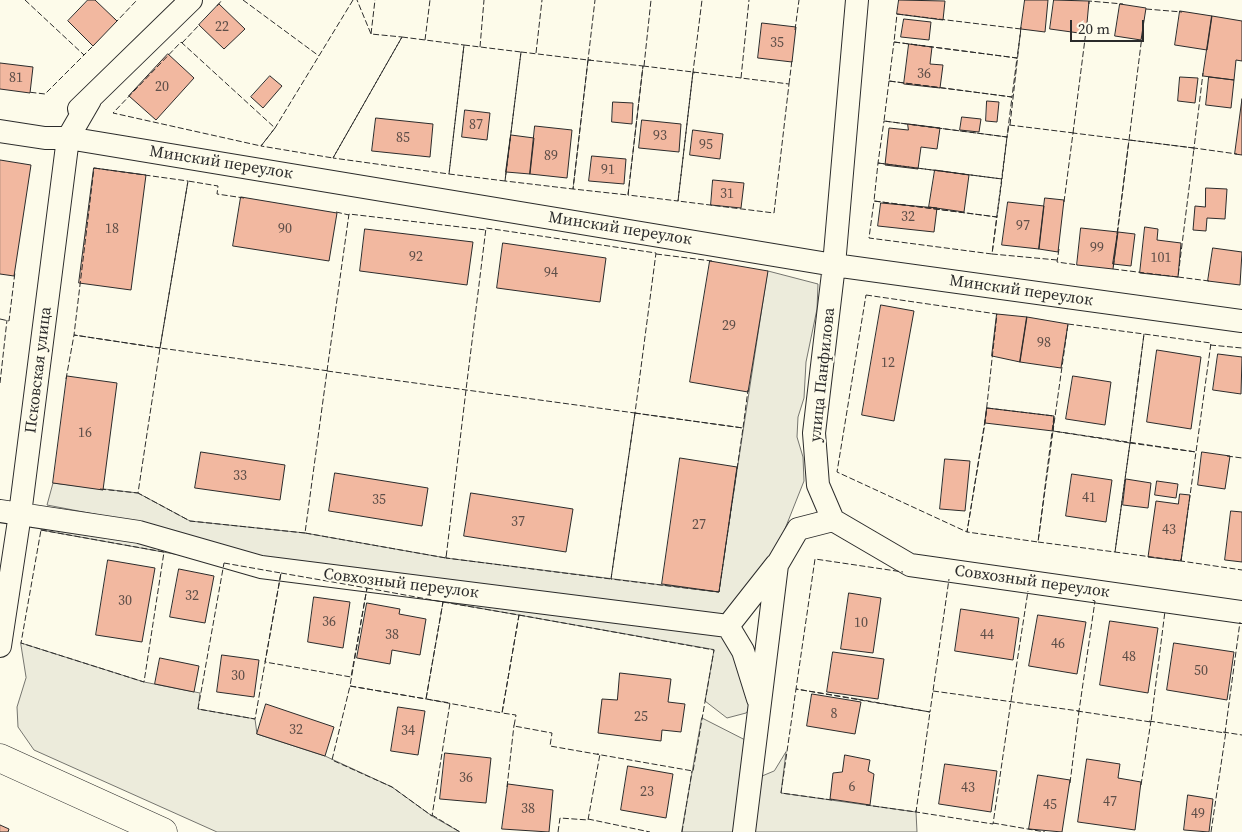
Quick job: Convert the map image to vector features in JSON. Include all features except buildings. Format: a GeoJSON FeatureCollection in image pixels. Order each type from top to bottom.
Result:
{"type":"FeatureCollection","features":[{"type":"Feature","properties":{"kind":"main road"},"geometry":{"type":"LineString","coordinates":[[0,758],[163,832]]}},
{"type":"Feature","properties":{"kind":"street","name":"Псковская улица"},"geometry":{"type":"LineString","coordinates":[[45,138],[90,100],[191,0]]}},
{"type":"Feature","properties":{"kind":"street","name":"улица Панфилова"},"geometry":{"type":"LineString","coordinates":[[833,520],[818,486],[814,433],[834,265],[857,0]]}},
{"type":"Feature","properties":{"kind":"street","name":"Псковская улица"},"geometry":{"type":"LineString","coordinates":[[0,646],[10,513],[68,138],[90,100]]}},
{"type":"Feature","properties":{"kind":"street","name":"Минский переулок"},"geometry":{"type":"LineString","coordinates":[[0,131],[45,138],[68,138],[834,265],[1242,321]]}},
{"type":"Feature","properties":{"kind":"street","name":"Совхозный переулок"},"geometry":{"type":"LineString","coordinates":[[10,513],[139,532],[260,567],[728,626]]}},
{"type":"Feature","properties":{"kind":"street","name":"Совхозный переулок"},"geometry":{"type":"LineString","coordinates":[[833,520],[910,565],[1242,612]]}},
{"type":"Feature","properties":{"kind":"street"},"geometry":{"type":"LineString","coordinates":[[760,705],[743,650],[728,626],[777,564],[798,529],[833,520]]}},
{"type":"Feature","properties":{"kind":"street"},"geometry":{"type":"LineString","coordinates":[[744,832],[777,564]]}},
{"type":"Feature","properties":{"kind":"shaded area"},"geometry":{"type":"Polygon","coordinates":[[[768,271],[818,284],[817,309],[806,362],[804,398],[798,417],[797,437],[803,457],[804,481],[777,549],[728,616],[287,567],[136,522],[47,505],[53,483],[138,493],[190,521],[305,533],[446,558],[718,592],[768,271]]]}},
{"type":"Feature","properties":{"kind":"shaded area"},"geometry":{"type":"Polygon","coordinates":[[[56,529],[140,543],[224,563],[41,530],[56,529]]]}},
{"type":"Feature","properties":{"kind":"shaded area"},"geometry":{"type":"Polygon","coordinates":[[[281,573],[719,633],[729,642],[752,706],[746,713],[727,718],[705,701],[714,650],[281,573]]]}},
{"type":"Feature","properties":{"kind":"shaded area"},"geometry":{"type":"Polygon","coordinates":[[[21,643],[144,682],[200,693],[198,709],[255,719],[257,734],[325,756],[392,787],[432,816],[460,832],[217,832],[34,750],[18,727],[17,707],[26,678],[21,643]]]}},
{"type":"Feature","properties":{"kind":"shaded area"},"geometry":{"type":"Polygon","coordinates":[[[702,718],[755,745],[744,832],[682,832],[702,718]]]}},
{"type":"Feature","properties":{"kind":"shaded area"},"geometry":{"type":"Polygon","coordinates":[[[786,752],[781,793],[916,812],[917,832],[749,832],[755,779],[774,771],[786,752]]]}},
{"type":"Feature","properties":{"kind":"fence"},"geometry":{"type":"LineString","coordinates":[[25,0],[84,55],[45,94],[28,92]]}},
{"type":"Feature","properties":{"kind":"fence"},"geometry":{"type":"LineString","coordinates":[[114,18],[117,21],[137,0]]}},
{"type":"Feature","properties":{"kind":"fence"},"geometry":{"type":"LineString","coordinates":[[217,6],[222,0]]}},
{"type":"Feature","properties":{"kind":"fence"},"geometry":{"type":"LineString","coordinates":[[243,0],[319,56]]}},
{"type":"Feature","properties":{"kind":"fence"},"geometry":{"type":"LineString","coordinates":[[353,0],[275,128],[261,146],[333,158],[402,37],[371,34],[357,0]]}},
{"type":"Feature","properties":{"kind":"fence"},"geometry":{"type":"LineString","coordinates":[[371,34],[375,0]]}},
{"type":"Feature","properties":{"kind":"fence"},"geometry":{"type":"LineString","coordinates":[[425,40],[430,0]]}},
{"type":"Feature","properties":{"kind":"fence"},"geometry":{"type":"LineString","coordinates":[[480,47],[484,0]]}},
{"type":"Feature","properties":{"kind":"fence"},"geometry":{"type":"LineString","coordinates":[[536,53],[542,0]]}},
{"type":"Feature","properties":{"kind":"fence"},"geometry":{"type":"LineString","coordinates":[[591,60],[588,60],[595,0]]}},
{"type":"Feature","properties":{"kind":"fence"},"geometry":{"type":"LineString","coordinates":[[644,66],[651,0]]}},
{"type":"Feature","properties":{"kind":"fence"},"geometry":{"type":"LineString","coordinates":[[695,73],[693,72],[702,0]]}},
{"type":"Feature","properties":{"kind":"fence"},"geometry":{"type":"LineString","coordinates":[[741,78],[749,0]]}},
{"type":"Feature","properties":{"kind":"fence"},"geometry":{"type":"LineString","coordinates":[[795,30],[799,0]]}},
{"type":"Feature","properties":{"kind":"fence"},"geometry":{"type":"LineString","coordinates":[[1089,4],[1089,1],[1123,4]]}},
{"type":"Feature","properties":{"kind":"fence"},"geometry":{"type":"LineString","coordinates":[[1146,9],[1182,12]]}},
{"type":"Feature","properties":{"kind":"fence"},"geometry":{"type":"LineString","coordinates":[[897,14],[1021,29],[1017,58],[894,42],[897,14]]}},
{"type":"Feature","properties":{"kind":"fence"},"geometry":{"type":"LineString","coordinates":[[182,43],[200,24]]}},
{"type":"Feature","properties":{"kind":"fence"},"geometry":{"type":"LineString","coordinates":[[1010,125],[1021,27]]}},
{"type":"Feature","properties":{"kind":"fence"},"geometry":{"type":"LineString","coordinates":[[1073,133],[1086,31]]}},
{"type":"Feature","properties":{"kind":"fence"},"geometry":{"type":"LineString","coordinates":[[1129,140],[1142,36]]}},
{"type":"Feature","properties":{"kind":"fence"},"geometry":{"type":"LineString","coordinates":[[402,37],[464,45],[449,174],[333,158],[402,37]]}},
{"type":"Feature","properties":{"kind":"fence"},"geometry":{"type":"LineString","coordinates":[[181,42],[275,128],[261,146],[113,113],[181,42]]}},
{"type":"Feature","properties":{"kind":"fence"},"geometry":{"type":"LineString","coordinates":[[894,42],[1017,58],[1012,97],[889,81],[894,42]]}},
{"type":"Feature","properties":{"kind":"fence"},"geometry":{"type":"LineString","coordinates":[[82,53],[84,55],[95,44]]}},
{"type":"Feature","properties":{"kind":"fence"},"geometry":{"type":"LineString","coordinates":[[464,45],[521,52],[505,181],[449,174],[464,45]]}},
{"type":"Feature","properties":{"kind":"fence"},"geometry":{"type":"LineString","coordinates":[[521,52],[588,60],[573,189],[505,181],[521,52]]}},
{"type":"Feature","properties":{"kind":"fence"},"geometry":{"type":"LineString","coordinates":[[588,60],[643,66],[628,195],[573,189],[588,60]]}},
{"type":"Feature","properties":{"kind":"fence"},"geometry":{"type":"LineString","coordinates":[[789,84],[792,60]]}},
{"type":"Feature","properties":{"kind":"fence"},"geometry":{"type":"LineString","coordinates":[[643,66],[693,72],[678,201],[628,195],[643,66]]}},
{"type":"Feature","properties":{"kind":"fence"},"geometry":{"type":"LineString","coordinates":[[693,72],[789,84],[774,213],[678,201],[693,72]]}},
{"type":"Feature","properties":{"kind":"fence"},"geometry":{"type":"LineString","coordinates":[[1064,202],[1073,133],[1194,148],[1203,73]]}},
{"type":"Feature","properties":{"kind":"fence"},"geometry":{"type":"LineString","coordinates":[[889,81],[1012,97],[1007,137],[884,121],[889,81]]}},
{"type":"Feature","properties":{"kind":"fence"},"geometry":{"type":"LineString","coordinates":[[884,121],[1007,137],[1002,179],[878,163],[884,121]]}},
{"type":"Feature","properties":{"kind":"fence"},"geometry":{"type":"LineString","coordinates":[[1057,260],[992,254],[1007,137],[1009,125],[1074,133]]}},
{"type":"Feature","properties":{"kind":"fence"},"geometry":{"type":"LineString","coordinates":[[1129,140],[1194,148],[1178,277],[1113,269],[1129,140]]}},
{"type":"Feature","properties":{"kind":"fence"},"geometry":{"type":"LineString","coordinates":[[1117,234],[1129,140]]}},
{"type":"Feature","properties":{"kind":"fence"},"geometry":{"type":"LineString","coordinates":[[1194,150],[1194,148],[1237,154]]}},
{"type":"Feature","properties":{"kind":"fence"},"geometry":{"type":"LineString","coordinates":[[878,163],[1002,179],[997,217],[874,201],[878,163]]}},
{"type":"Feature","properties":{"kind":"fence"},"geometry":{"type":"LineString","coordinates":[[94,168],[188,181],[160,348],[74,335],[94,168]]}},
{"type":"Feature","properties":{"kind":"fence"},"geometry":{"type":"LineString","coordinates":[[160,348],[188,181],[218,186],[217,194],[244,198]]}},
{"type":"Feature","properties":{"kind":"fence"},"geometry":{"type":"LineString","coordinates":[[874,201],[997,217],[992,254],[869,238],[874,201]]}},
{"type":"Feature","properties":{"kind":"fence"},"geometry":{"type":"LineString","coordinates":[[336,212],[349,215]]}},
{"type":"Feature","properties":{"kind":"fence"},"geometry":{"type":"LineString","coordinates":[[327,371],[349,214],[486,230]]}},
{"type":"Feature","properties":{"kind":"fence"},"geometry":{"type":"LineString","coordinates":[[466,390],[446,558],[305,533],[327,371],[635,413],[656,253],[486,228],[466,390]]}},
{"type":"Feature","properties":{"kind":"fence"},"geometry":{"type":"LineString","coordinates":[[1059,249],[1057,262],[1078,265]]}},
{"type":"Feature","properties":{"kind":"fence"},"geometry":{"type":"LineString","coordinates":[[656,254],[712,261]]}},
{"type":"Feature","properties":{"kind":"fence"},"geometry":{"type":"LineString","coordinates":[[0,319],[9,321],[15,272]]}},
{"type":"Feature","properties":{"kind":"fence"},"geometry":{"type":"LineString","coordinates":[[1178,277],[1209,281]]}},
{"type":"Feature","properties":{"kind":"fence"},"geometry":{"type":"LineString","coordinates":[[866,295],[997,314],[985,423],[967,532],[837,472],[866,295]]}},
{"type":"Feature","properties":{"kind":"fence"},"geometry":{"type":"LineString","coordinates":[[0,383],[7,320]]}},
{"type":"Feature","properties":{"kind":"fence"},"geometry":{"type":"LineString","coordinates":[[1068,324],[1144,334],[1130,443],[1053,431],[1068,324]]}},
{"type":"Feature","properties":{"kind":"fence"},"geometry":{"type":"LineString","coordinates":[[1130,443],[1115,552],[1038,542],[1053,431],[1196,452],[1211,343],[1144,334],[1130,443]]}},
{"type":"Feature","properties":{"kind":"fence"},"geometry":{"type":"LineString","coordinates":[[66,379],[74,335],[160,348]]}},
{"type":"Feature","properties":{"kind":"fence"},"geometry":{"type":"LineString","coordinates":[[1210,345],[1242,348]]}},
{"type":"Feature","properties":{"kind":"fence"},"geometry":{"type":"LineString","coordinates":[[305,533],[190,521],[138,493],[160,348],[329,371]]}},
{"type":"Feature","properties":{"kind":"fence"},"geometry":{"type":"LineString","coordinates":[[634,413],[743,428],[748,390]]}},
{"type":"Feature","properties":{"kind":"fence"},"geometry":{"type":"LineString","coordinates":[[987,408],[1054,416],[1038,542],[967,532],[987,408]]}},
{"type":"Feature","properties":{"kind":"fence"},"geometry":{"type":"LineString","coordinates":[[635,413],[743,428],[719,592],[611,579],[635,413]]}},
{"type":"Feature","properties":{"kind":"fence"},"geometry":{"type":"LineString","coordinates":[[446,556],[446,558],[611,579],[635,413]]}},
{"type":"Feature","properties":{"kind":"fence"},"geometry":{"type":"LineString","coordinates":[[1130,443],[1196,452],[1181,561],[1115,552],[1130,443]]}},
{"type":"Feature","properties":{"kind":"fence"},"geometry":{"type":"LineString","coordinates":[[1227,456],[1242,458]]}},
{"type":"Feature","properties":{"kind":"fence"},"geometry":{"type":"LineString","coordinates":[[100,489],[138,493]]}},
{"type":"Feature","properties":{"kind":"fence"},"geometry":{"type":"LineString","coordinates":[[41,530],[164,552],[144,682],[21,643],[41,530]]}},
{"type":"Feature","properties":{"kind":"fence"},"geometry":{"type":"LineString","coordinates":[[857,699],[796,689],[815,559],[903,572]]}},
{"type":"Feature","properties":{"kind":"fence"},"geometry":{"type":"LineString","coordinates":[[1181,559],[1181,561],[1242,570]]}},
{"type":"Feature","properties":{"kind":"fence"},"geometry":{"type":"LineString","coordinates":[[224,563],[281,573],[255,719],[198,709],[224,563]]}},
{"type":"Feature","properties":{"kind":"fence"},"geometry":{"type":"LineString","coordinates":[[281,573],[367,588],[351,677],[265,662],[281,573]]}},
{"type":"Feature","properties":{"kind":"fence"},"geometry":{"type":"LineString","coordinates":[[832,800],[781,793],[796,689],[930,712],[949,579]]}},
{"type":"Feature","properties":{"kind":"fence"},"geometry":{"type":"LineString","coordinates":[[367,588],[443,602],[426,699],[350,686],[367,588]]}},
{"type":"Feature","properties":{"kind":"fence"},"geometry":{"type":"LineString","coordinates":[[1011,701],[1028,591]]}},
{"type":"Feature","properties":{"kind":"fence"},"geometry":{"type":"LineString","coordinates":[[933,691],[1079,711],[1095,601],[1092,600]]}},
{"type":"Feature","properties":{"kind":"fence"},"geometry":{"type":"LineString","coordinates":[[443,602],[519,615],[502,713],[426,699],[443,602]]}},
{"type":"Feature","properties":{"kind":"fence"},"geometry":{"type":"LineString","coordinates":[[1077,711],[1151,722],[1165,611]]}},
{"type":"Feature","properties":{"kind":"fence"},"geometry":{"type":"LineString","coordinates":[[519,615],[714,650],[693,771],[550,746],[552,733],[514,726],[516,715],[502,713],[519,615]]}},
{"type":"Feature","properties":{"kind":"fence"},"geometry":{"type":"LineString","coordinates":[[1149,721],[1225,733],[1240,622]]}},
{"type":"Feature","properties":{"kind":"fence"},"geometry":{"type":"LineString","coordinates":[[350,686],[450,703],[432,816],[392,787],[332,760],[350,686]]}},
{"type":"Feature","properties":{"kind":"fence"},"geometry":{"type":"LineString","coordinates":[[857,699],[930,712],[916,812],[866,805]]}},
{"type":"Feature","properties":{"kind":"fence"},"geometry":{"type":"LineString","coordinates":[[916,810],[916,812],[993,824],[1011,701]]}},
{"type":"Feature","properties":{"kind":"fence"},"geometry":{"type":"LineString","coordinates":[[1070,783],[1079,711]]}},
{"type":"Feature","properties":{"kind":"fence"},"geometry":{"type":"LineString","coordinates":[[1141,785],[1151,721]]}},
{"type":"Feature","properties":{"kind":"fence"},"geometry":{"type":"LineString","coordinates":[[507,787],[514,725]]}},
{"type":"Feature","properties":{"kind":"fence"},"geometry":{"type":"LineString","coordinates":[[1211,832],[1226,731]]}},
{"type":"Feature","properties":{"kind":"fence"},"geometry":{"type":"LineString","coordinates":[[1223,732],[1242,735]]}},
{"type":"Feature","properties":{"kind":"fence"},"geometry":{"type":"LineString","coordinates":[[558,832],[560,818],[588,820],[600,754],[597,754]]}},
{"type":"Feature","properties":{"kind":"fence"},"geometry":{"type":"LineString","coordinates":[[682,832],[692,771]]}},
{"type":"Feature","properties":{"kind":"fence"},"geometry":{"type":"LineString","coordinates":[[432,815],[460,832]]}},
{"type":"Feature","properties":{"kind":"fence"},"geometry":{"type":"LineString","coordinates":[[588,819],[650,832]]}},
{"type":"Feature","properties":{"kind":"fence"},"geometry":{"type":"LineString","coordinates":[[993,823],[1045,832]]}}]}
